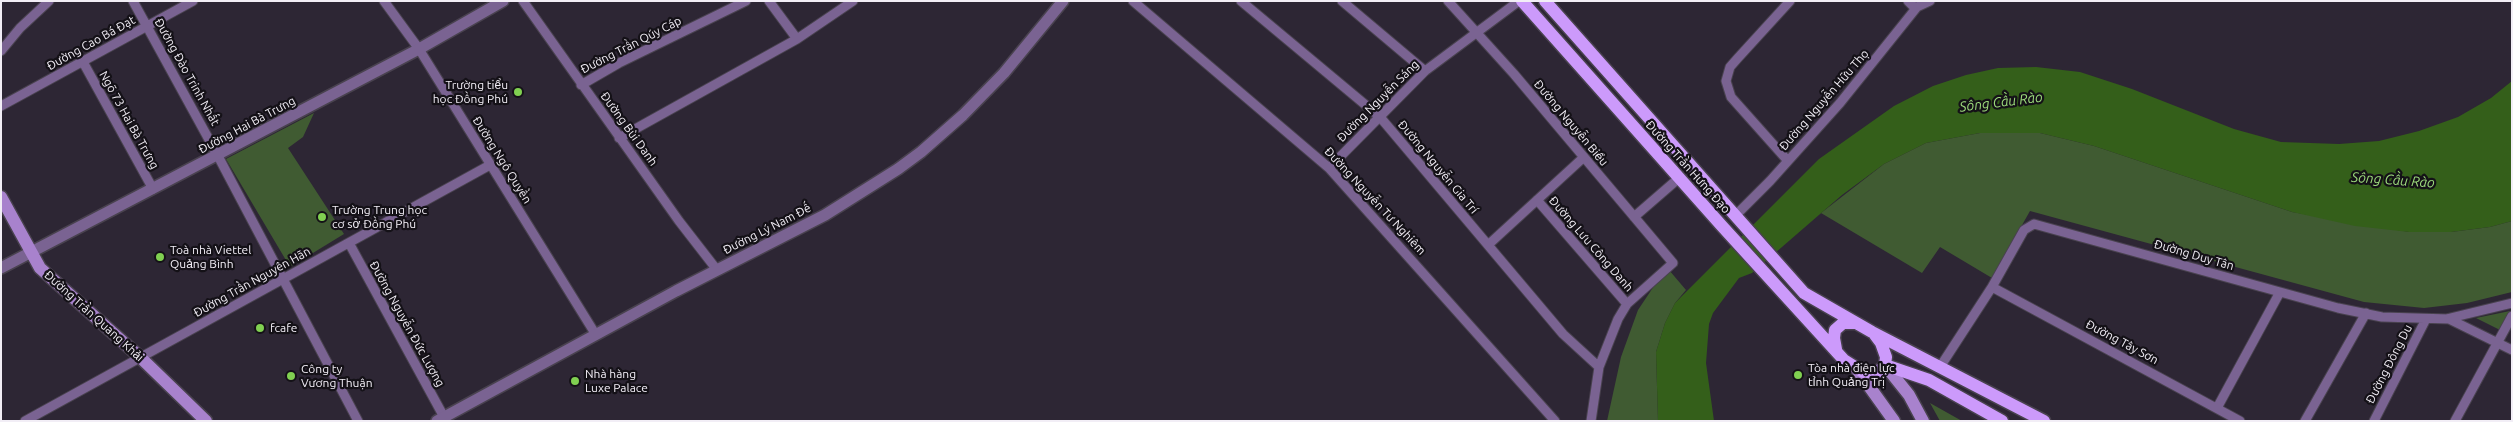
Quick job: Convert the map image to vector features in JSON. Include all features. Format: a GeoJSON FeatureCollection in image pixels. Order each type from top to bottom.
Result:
{"type":"FeatureCollection","features":[{"type":"Feature","properties":{"kind":"main road","name":"Đường Trần Hưng Đạo"},"geometry":{"type":"LineString","coordinates":[[1521,1],[1757,265],[1836,349],[1844,360],[1856,368]]}},
{"type":"Feature","properties":{"kind":"main road","name":"Đường Trần Hưng Đạo"},"geometry":{"type":"LineString","coordinates":[[1545,1],[1804,293],[1858,324]]}},
{"type":"Feature","properties":{"kind":"main road","name":"Đường Trần Quang Khải"},"geometry":{"type":"LineString","coordinates":[[1,197],[30,253],[50,278],[141,358],[206,421]]}},
{"type":"Feature","properties":{"kind":"main road"},"geometry":{"type":"LineString","coordinates":[[1836,349],[1835,330],[1843,323],[1858,324],[2044,421]]}},
{"type":"Feature","properties":{"kind":"main road"},"geometry":{"type":"LineString","coordinates":[[1872,332],[1885,350],[1885,364],[1909,395],[1923,421]]}},
{"type":"Feature","properties":{"kind":"main road"},"geometry":{"type":"LineString","coordinates":[[1856,368],[1873,373],[1885,364]]}},
{"type":"Feature","properties":{"kind":"main road"},"geometry":{"type":"LineString","coordinates":[[1885,364],[1929,380],[2002,421]]}},
{"type":"Feature","properties":{"kind":"main road"},"geometry":{"type":"LineString","coordinates":[[1856,368],[1894,421]]}},
{"type":"Feature","properties":{"kind":"street"},"geometry":{"type":"LineString","coordinates":[[2,47],[49,1]]}},
{"type":"Feature","properties":{"kind":"street","name":"Đường Đào Trinh Nhất"},"geometry":{"type":"LineString","coordinates":[[133,1],[218,156],[358,421]]}},
{"type":"Feature","properties":{"kind":"street","name":"Đường Cao Bá Đạt"},"geometry":{"type":"LineString","coordinates":[[1,106],[193,1]]}},
{"type":"Feature","properties":{"kind":"street","name":"Đường Ngô Quyền"},"geometry":{"type":"LineString","coordinates":[[384,1],[419,49],[596,335]]}},
{"type":"Feature","properties":{"kind":"street","name":"Đường Hai Bà Trưng"},"geometry":{"type":"LineString","coordinates":[[1,268],[218,156],[419,49],[503,1]]}},
{"type":"Feature","properties":{"kind":"street","name":"Đường Bùi Danh"},"geometry":{"type":"LineString","coordinates":[[523,1],[619,138],[717,270]]}},
{"type":"Feature","properties":{"kind":"street","name":"Đường Trần Qúy Cáp"},"geometry":{"type":"LineString","coordinates":[[581,85],[619,63],[746,1]]}},
{"type":"Feature","properties":{"kind":"street"},"geometry":{"type":"LineString","coordinates":[[769,1],[797,39]]}},
{"type":"Feature","properties":{"kind":"street"},"geometry":{"type":"LineString","coordinates":[[619,138],[797,39],[853,1]]}},
{"type":"Feature","properties":{"kind":"street","name":"Đường Lý Nam Đế"},"geometry":{"type":"LineString","coordinates":[[440,419],[717,270],[825,215],[921,152],[963,115],[1004,73],[1063,1]]}},
{"type":"Feature","properties":{"kind":"street","name":"Đường Nguyễn Tư Nghiêm"},"geometry":{"type":"LineString","coordinates":[[1133,1],[1329,168],[1556,421]]}},
{"type":"Feature","properties":{"kind":"street","name":"Đường Nguyễn Gia Trí"},"geometry":{"type":"LineString","coordinates":[[1241,1],[1380,117],[1562,334],[1599,367]]}},
{"type":"Feature","properties":{"kind":"street"},"geometry":{"type":"LineString","coordinates":[[1342,1],[1425,71]]}},
{"type":"Feature","properties":{"kind":"street","name":"Đường Nguyễn Biểu"},"geometry":{"type":"LineString","coordinates":[[1448,1],[1477,32],[1673,263],[1627,304]]}},
{"type":"Feature","properties":{"kind":"street","name":"Đường Nguyễn Sáng"},"geometry":{"type":"LineString","coordinates":[[1329,168],[1425,71],[1521,1]]}},
{"type":"Feature","properties":{"kind":"street"},"geometry":{"type":"LineString","coordinates":[[1788,161],[1731,97],[1726,81],[1730,67],[1790,1]]}},
{"type":"Feature","properties":{"kind":"street"},"geometry":{"type":"LineString","coordinates":[[1908,1],[1913,6],[1918,7]]}},
{"type":"Feature","properties":{"kind":"street","name":"Đường Nguyễn Hữu Thọ"},"geometry":{"type":"LineString","coordinates":[[1738,220],[1840,102],[1918,7],[1930,1]]}},
{"type":"Feature","properties":{"kind":"street","name":"Ngõ 73 Hai Bà Trưng"},"geometry":{"type":"LineString","coordinates":[[83,62],[153,189]]}},
{"type":"Feature","properties":{"kind":"street"},"geometry":{"type":"LineString","coordinates":[[1488,245],[1584,157]]}},
{"type":"Feature","properties":{"kind":"street","name":"Đường Trần Nguyên Hãn"},"geometry":{"type":"LineString","coordinates":[[25,421],[490,164]]}},
{"type":"Feature","properties":{"kind":"street"},"geometry":{"type":"LineString","coordinates":[[1634,217],[1679,178]]}},
{"type":"Feature","properties":{"kind":"street","name":"Đường Lưu Công Danh"},"geometry":{"type":"LineString","coordinates":[[1537,200],[1627,304]]}},
{"type":"Feature","properties":{"kind":"street","name":"Đường Duy Tân"},"geometry":{"type":"LineString","coordinates":[[1940,366],[1992,287],[2020,235],[2028,226],[2034,224],[2280,292],[2366,313],[2426,319],[2449,318],[2512,350]]}},
{"type":"Feature","properties":{"kind":"street","name":"Đường Nguyễn Đức Lượng"},"geometry":{"type":"LineString","coordinates":[[348,243],[440,419]]}},
{"type":"Feature","properties":{"kind":"street","name":"Đường Tây Sơn"},"geometry":{"type":"LineString","coordinates":[[1992,287],[2240,421]]}},
{"type":"Feature","properties":{"kind":"street"},"geometry":{"type":"LineString","coordinates":[[2217,408],[2280,292]]}},
{"type":"Feature","properties":{"kind":"street"},"geometry":{"type":"LineString","coordinates":[[2446,319],[2512,303]]}},
{"type":"Feature","properties":{"kind":"street"},"geometry":{"type":"LineString","coordinates":[[1591,421],[1599,367],[1611,333],[1627,304]]}},
{"type":"Feature","properties":{"kind":"street"},"geometry":{"type":"LineString","coordinates":[[2304,421],[2366,313]]}},
{"type":"Feature","properties":{"kind":"street"},"geometry":{"type":"LineString","coordinates":[[2455,421],[2512,316]]}},
{"type":"Feature","properties":{"kind":"street","name":"Đường Đông Du"},"geometry":{"type":"LineString","coordinates":[[2374,421],[2426,319]]}},
{"type":"Feature","properties":{"kind":"shaded area"},"geometry":{"type":"Polygon","coordinates":[[[314,113],[303,137],[288,148],[344,234],[290,267],[226,159],[314,113]]]}},
{"type":"Feature","properties":{"kind":"shaded area"},"geometry":{"type":"Polygon","coordinates":[[[1980,133],[2040,133],[2094,146],[2292,212],[2409,232],[2451,232],[2490,227],[2512,221],[2512,292],[2467,303],[2424,308],[2364,302],[2030,211],[1992,278],[1940,247],[1922,273],[1821,213],[1884,164],[1926,143],[1980,133]]]}},
{"type":"Feature","properties":{"kind":"shaded area"},"geometry":{"type":"Polygon","coordinates":[[[1669,270],[1686,290],[1675,303],[1665,323],[1656,352],[1658,421],[1607,421],[1621,357],[1638,310],[1654,286],[1669,270]]]}},
{"type":"Feature","properties":{"kind":"shaded area"},"geometry":{"type":"Polygon","coordinates":[[[2510,311],[2500,330],[2476,318],[2510,311]]]}},
{"type":"Feature","properties":{"kind":"shaded area"},"geometry":{"type":"Polygon","coordinates":[[[1930,403],[1962,421],[1940,421],[1930,403]]]}},
{"type":"Feature","properties":{"kind":"water","name":"Sông Cầu Rào"},"geometry":{"type":"Polygon","coordinates":[[[2036,67],[2080,72],[2132,89],[2234,129],[2281,142],[2339,144],[2379,141],[2419,131],[2458,117],[2491,98],[2512,81],[2512,221],[2490,227],[2451,232],[2409,232],[2355,226],[2292,212],[2094,146],[2040,133],[1980,133],[1926,143],[1884,164],[1842,195],[1752,273],[1739,278],[1713,313],[1709,324],[1706,363],[1714,421],[1658,421],[1656,352],[1665,323],[1675,303],[1819,159],[1894,106],[1933,86],[1966,75],[1998,68],[2036,67]]]}},
{"type":"Feature","properties":{"kind":"place","name":"Trường tiểu học Đồng Phú"},"geometry":{"type":"Point","coordinates":[518,92]}},
{"type":"Feature","properties":{"kind":"place","name":"Trường Trung học cơ sở Đồng Phú"},"geometry":{"type":"Point","coordinates":[322,217]}},
{"type":"Feature","properties":{"kind":"place","name":"Toà nhà Viettel Quảng Bình"},"geometry":{"type":"Point","coordinates":[160,257]}},
{"type":"Feature","properties":{"kind":"place","name":"fcafe"},"geometry":{"type":"Point","coordinates":[260,328]}},
{"type":"Feature","properties":{"kind":"place","name":"Tòa nhà điện lực tỉnh Quảng Trị"},"geometry":{"type":"Point","coordinates":[1798,375]}},
{"type":"Feature","properties":{"kind":"place","name":"Công ty Vương Thuận"},"geometry":{"type":"Point","coordinates":[291,376]}},
{"type":"Feature","properties":{"kind":"place","name":"Nhà hàng Luxe Palace"},"geometry":{"type":"Point","coordinates":[575,381]}}]}
